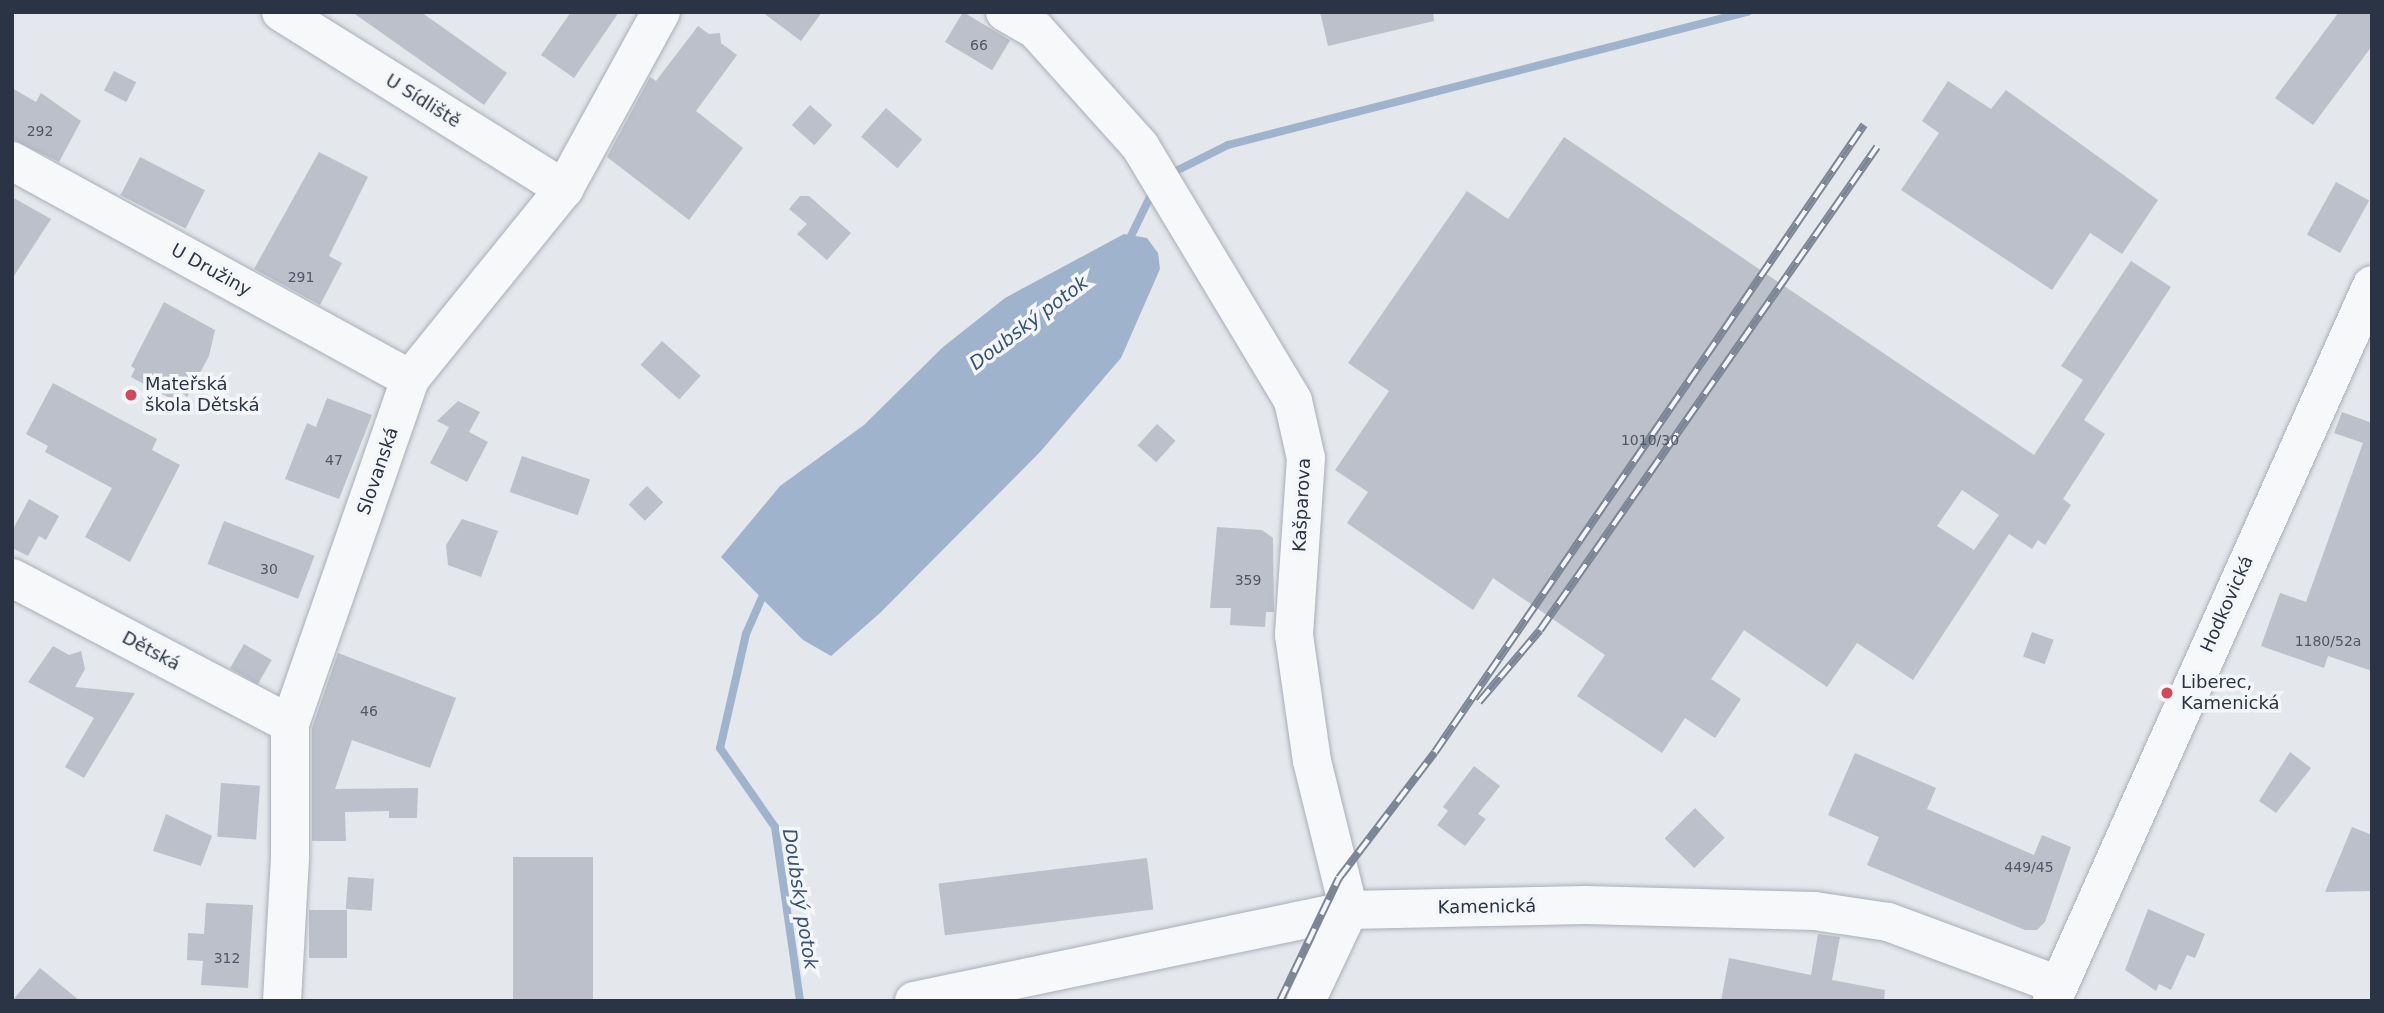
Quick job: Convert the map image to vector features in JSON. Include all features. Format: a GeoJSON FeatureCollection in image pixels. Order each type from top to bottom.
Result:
{"type":"FeatureCollection","features":[{"type":"Feature","properties":{"kind":"street","name":"U Sídliště"},"geometry":{"type":"LineString","coordinates":[[281,12],[564,189]]}},
{"type":"Feature","properties":{"kind":"street","name":"Slovanská"},"geometry":{"type":"LineString","coordinates":[[282,1001],[290,724],[410,379],[564,189],[661,12]]}},
{"type":"Feature","properties":{"kind":"street","name":"Kašparova"},"geometry":{"type":"LineString","coordinates":[[1005,12],[1036,30],[1140,146],[1293,401],[1306,458],[1294,635],[1312,761],[1349,910]]}},
{"type":"Feature","properties":{"kind":"street","name":"U Družiny"},"geometry":{"type":"LineString","coordinates":[[12,161],[410,379]]}},
{"type":"Feature","properties":{"kind":"street","name":"Hodkovická"},"geometry":{"type":"LineString","coordinates":[[2055,993],[2372,285]]}},
{"type":"Feature","properties":{"kind":"street","name":"Dětská"},"geometry":{"type":"LineString","coordinates":[[12,578],[290,724]]}},
{"type":"Feature","properties":{"kind":"street","name":"Kamenická"},"geometry":{"type":"LineString","coordinates":[[914,1001],[1349,910],[1584,905],[1815,911],[1888,922],[2055,993]]}},
{"type":"Feature","properties":{"kind":"street"},"geometry":{"type":"LineString","coordinates":[[1306,1001],[1349,910]]}},
{"type":"Feature","properties":{"kind":"water"},"geometry":{"type":"Polygon","coordinates":[[[1124,234],[1147,238],[1158,253],[1160,269],[1121,358],[1040,452],[880,613],[831,656],[803,640],[721,557],[780,486],[864,425],[943,347],[1005,298],[1124,234]]]}},
{"type":"Feature","properties":{"kind":"building"},"geometry":{"type":"Polygon","coordinates":[[[352,12],[421,12],[507,73],[484,105],[352,12]]]}},
{"type":"Feature","properties":{"kind":"building"},"geometry":{"type":"Polygon","coordinates":[[[571,12],[619,12],[574,78],[541,55],[571,12]]]}},
{"type":"Feature","properties":{"kind":"building"},"geometry":{"type":"Polygon","coordinates":[[[762,12],[822,12],[801,41],[762,12]]]}},
{"type":"Feature","properties":{"kind":"building"},"geometry":{"type":"Polygon","coordinates":[[[963,12],[1010,40],[992,70],[945,42],[963,12]]]}},
{"type":"Feature","properties":{"kind":"building"},"geometry":{"type":"Polygon","coordinates":[[[1320,12],[1433,12],[1434,21],[1328,46],[1320,12]]]}},
{"type":"Feature","properties":{"kind":"building"},"geometry":{"type":"Polygon","coordinates":[[[2339,12],[2372,12],[2372,46],[2313,125],[2275,98],[2339,12]]]}},
{"type":"Feature","properties":{"kind":"building"},"geometry":{"type":"Polygon","coordinates":[[[698,26],[709,34],[720,33],[721,43],[737,55],[696,111],[743,148],[689,220],[607,157],[650,77],[656,81],[698,26]]]}},
{"type":"Feature","properties":{"kind":"building"},"geometry":{"type":"Polygon","coordinates":[[[114,71],[136,82],[126,102],[104,91],[114,71]]]}},
{"type":"Feature","properties":{"kind":"building"},"geometry":{"type":"Polygon","coordinates":[[[1948,81],[1991,109],[2006,90],[2158,200],[2122,254],[2090,233],[2052,290],[1901,190],[1939,133],[1922,121],[1948,81]]]}},
{"type":"Feature","properties":{"kind":"building"},"geometry":{"type":"Polygon","coordinates":[[[12,88],[36,102],[41,93],[81,121],[59,162],[12,139],[12,88]]]}},
{"type":"Feature","properties":{"kind":"building"},"geometry":{"type":"Polygon","coordinates":[[[810,105],[832,125],[814,145],[792,125],[810,105]]]}},
{"type":"Feature","properties":{"kind":"building"},"geometry":{"type":"Polygon","coordinates":[[[886,108],[922,139],[897,168],[861,137],[886,108]]]}},
{"type":"Feature","properties":{"kind":"building"},"geometry":{"type":"Polygon","coordinates":[[[1564,137],[2034,455],[2083,380],[2061,366],[2131,261],[2171,287],[2084,420],[2105,434],[2063,499],[2071,505],[2045,545],[2038,540],[2032,549],[2009,534],[1913,680],[1857,643],[1827,687],[1744,630],[1711,679],[1741,699],[1715,738],[1685,718],[1662,753],[1577,696],[1605,655],[1493,578],[1473,610],[1347,523],[1368,492],[1335,470],[1389,391],[1348,363],[1467,191],[1508,219],[1564,137]],[[1962,490],[1937,526],[1974,550],[1999,515],[1962,490]]]}},
{"type":"Feature","properties":{"kind":"building"},"geometry":{"type":"Polygon","coordinates":[[[319,152],[368,177],[329,256],[342,263],[320,305],[254,269],[319,152]]]}},
{"type":"Feature","properties":{"kind":"building"},"geometry":{"type":"Polygon","coordinates":[[[140,157],[205,190],[186,228],[120,195],[140,157]]]}},
{"type":"Feature","properties":{"kind":"building"},"geometry":{"type":"Polygon","coordinates":[[[2336,182],[2369,200],[2340,253],[2307,234],[2336,182]]]}},
{"type":"Feature","properties":{"kind":"building"},"geometry":{"type":"Polygon","coordinates":[[[800,196],[809,196],[851,233],[827,260],[797,234],[807,224],[789,209],[800,196]]]}},
{"type":"Feature","properties":{"kind":"building"},"geometry":{"type":"Polygon","coordinates":[[[12,197],[51,219],[12,279],[12,197]]]}},
{"type":"Feature","properties":{"kind":"building"},"geometry":{"type":"Polygon","coordinates":[[[164,302],[215,330],[209,356],[187,397],[182,393],[177,402],[131,377],[135,369],[131,366],[164,302]]]}},
{"type":"Feature","properties":{"kind":"building"},"geometry":{"type":"Polygon","coordinates":[[[662,341],[701,376],[679,400],[641,365],[662,341]]]}},
{"type":"Feature","properties":{"kind":"building"},"geometry":{"type":"Polygon","coordinates":[[[53,383],[157,439],[152,450],[180,465],[130,562],[85,537],[112,488],[45,452],[48,446],[26,434],[53,383]]]}},
{"type":"Feature","properties":{"kind":"building"},"geometry":{"type":"Polygon","coordinates":[[[327,398],[372,415],[339,499],[285,479],[307,423],[316,427],[327,398]]]}},
{"type":"Feature","properties":{"kind":"building"},"geometry":{"type":"Polygon","coordinates":[[[458,401],[480,412],[469,432],[488,442],[467,482],[430,463],[449,427],[437,421],[458,401]]]}},
{"type":"Feature","properties":{"kind":"building"},"geometry":{"type":"Polygon","coordinates":[[[2342,412],[2372,423],[2372,671],[2328,656],[2324,668],[2261,646],[2280,593],[2306,602],[2363,443],[2334,433],[2342,412]]]}},
{"type":"Feature","properties":{"kind":"building"},"geometry":{"type":"Polygon","coordinates":[[[1157,424],[1176,441],[1156,462],[1138,446],[1157,424]]]}},
{"type":"Feature","properties":{"kind":"building"},"geometry":{"type":"Polygon","coordinates":[[[522,456],[590,479],[578,515],[510,492],[522,456]]]}},
{"type":"Feature","properties":{"kind":"building"},"geometry":{"type":"Polygon","coordinates":[[[647,486],[663,502],[645,521],[629,504],[647,486]]]}},
{"type":"Feature","properties":{"kind":"building"},"geometry":{"type":"Polygon","coordinates":[[[29,499],[59,516],[46,540],[39,536],[28,556],[12,548],[12,531],[29,499]]]}},
{"type":"Feature","properties":{"kind":"building"},"geometry":{"type":"Polygon","coordinates":[[[462,519],[498,531],[481,577],[448,565],[446,545],[462,519]]]}},
{"type":"Feature","properties":{"kind":"building"},"geometry":{"type":"Polygon","coordinates":[[[224,521],[315,556],[298,599],[208,564],[224,521]]]}},
{"type":"Feature","properties":{"kind":"building"},"geometry":{"type":"Polygon","coordinates":[[[1217,527],[1262,530],[1273,538],[1274,612],[1266,612],[1265,627],[1230,625],[1231,608],[1210,608],[1217,527]]]}},
{"type":"Feature","properties":{"kind":"building"},"geometry":{"type":"Polygon","coordinates":[[[2032,632],[2054,640],[2045,664],[2023,656],[2032,632]]]}},
{"type":"Feature","properties":{"kind":"building"},"geometry":{"type":"Polygon","coordinates":[[[244,644],[272,660],[258,684],[230,668],[244,644]]]}},
{"type":"Feature","properties":{"kind":"building"},"geometry":{"type":"Polygon","coordinates":[[[53,646],[69,655],[81,651],[85,669],[75,687],[135,693],[84,778],[65,767],[94,718],[28,682],[53,646]]]}},
{"type":"Feature","properties":{"kind":"building"},"geometry":{"type":"Polygon","coordinates":[[[338,653],[456,698],[430,768],[352,740],[335,789],[418,788],[417,818],[389,818],[389,811],[345,812],[346,841],[312,841],[312,728],[338,653]]]}},
{"type":"Feature","properties":{"kind":"building"},"geometry":{"type":"Polygon","coordinates":[[[2290,752],[2311,768],[2276,813],[2259,801],[2290,752]]]}},
{"type":"Feature","properties":{"kind":"building"},"geometry":{"type":"Polygon","coordinates":[[[1855,753],[1936,788],[1927,809],[2034,855],[2042,835],[2071,847],[2045,922],[2037,930],[2025,930],[1867,865],[1879,837],[1828,815],[1855,753]]]}},
{"type":"Feature","properties":{"kind":"building"},"geometry":{"type":"Polygon","coordinates":[[[1474,766],[1500,786],[1478,814],[1486,819],[1465,846],[1437,825],[1448,811],[1443,807],[1474,766]]]}},
{"type":"Feature","properties":{"kind":"building"},"geometry":{"type":"Polygon","coordinates":[[[221,783],[260,786],[256,840],[217,837],[221,783]]]}},
{"type":"Feature","properties":{"kind":"building"},"geometry":{"type":"Polygon","coordinates":[[[1695,808],[1725,838],[1694,868],[1665,838],[1695,808]]]}},
{"type":"Feature","properties":{"kind":"building"},"geometry":{"type":"Polygon","coordinates":[[[166,814],[212,836],[201,866],[153,851],[166,814]]]}},
{"type":"Feature","properties":{"kind":"building"},"geometry":{"type":"Polygon","coordinates":[[[2352,827],[2372,835],[2372,891],[2325,892],[2352,827]]]}},
{"type":"Feature","properties":{"kind":"building"},"geometry":{"type":"Polygon","coordinates":[[[513,857],[593,857],[593,1001],[513,1001],[513,857]]]}},
{"type":"Feature","properties":{"kind":"building"},"geometry":{"type":"Polygon","coordinates":[[[1147,858],[1153,910],[945,935],[939,884],[1147,858]]]}},
{"type":"Feature","properties":{"kind":"building"},"geometry":{"type":"Polygon","coordinates":[[[348,877],[374,879],[372,911],[346,909],[348,877]]]}},
{"type":"Feature","properties":{"kind":"building"},"geometry":{"type":"Polygon","coordinates":[[[206,903],[253,905],[248,988],[201,985],[203,961],[187,960],[188,933],[204,934],[206,903]]]}},
{"type":"Feature","properties":{"kind":"building"},"geometry":{"type":"Polygon","coordinates":[[[2148,909],[2205,934],[2195,958],[2187,955],[2171,990],[2159,984],[2156,991],[2125,970],[2148,909]]]}},
{"type":"Feature","properties":{"kind":"building"},"geometry":{"type":"Polygon","coordinates":[[[309,910],[347,910],[347,958],[309,958],[309,910]]]}},
{"type":"Feature","properties":{"kind":"building"},"geometry":{"type":"Polygon","coordinates":[[[1818,934],[1840,937],[1832,980],[1885,990],[1884,1001],[1721,1001],[1729,958],[1811,975],[1818,934]]]}},
{"type":"Feature","properties":{"kind":"building"},"geometry":{"type":"Polygon","coordinates":[[[40,968],[80,1001],[12,1001],[40,968]]]}},
{"type":"Feature","properties":{"kind":"waterway","name":"Doubský potok"},"geometry":{"type":"LineString","coordinates":[[1168,175],[1228,145],[1747,12]]}},
{"type":"Feature","properties":{"kind":"waterway","name":"Doubský potok"},"geometry":{"type":"LineString","coordinates":[[1128,242],[1153,191]]}},
{"type":"Feature","properties":{"kind":"waterway","name":"Doubský potok"},"geometry":{"type":"LineString","coordinates":[[764,593],[746,634],[720,748],[775,827],[800,1001]]}},
{"type":"Feature","properties":{"kind":"railway"},"geometry":{"type":"LineString","coordinates":[[1280,1001],[1339,878],[1435,752],[1864,125]]}},
{"type":"Feature","properties":{"kind":"railway"},"geometry":{"type":"LineString","coordinates":[[1479,702],[1540,630],[1877,147]]}},
{"type":"Feature","properties":{"kind":"place","name":"Mateřská škola Dětská"},"geometry":{"type":"Point","coordinates":[131,395]}},
{"type":"Feature","properties":{"kind":"place","name":"Liberec, Kamenická"},"geometry":{"type":"Point","coordinates":[2167,693]}}]}
